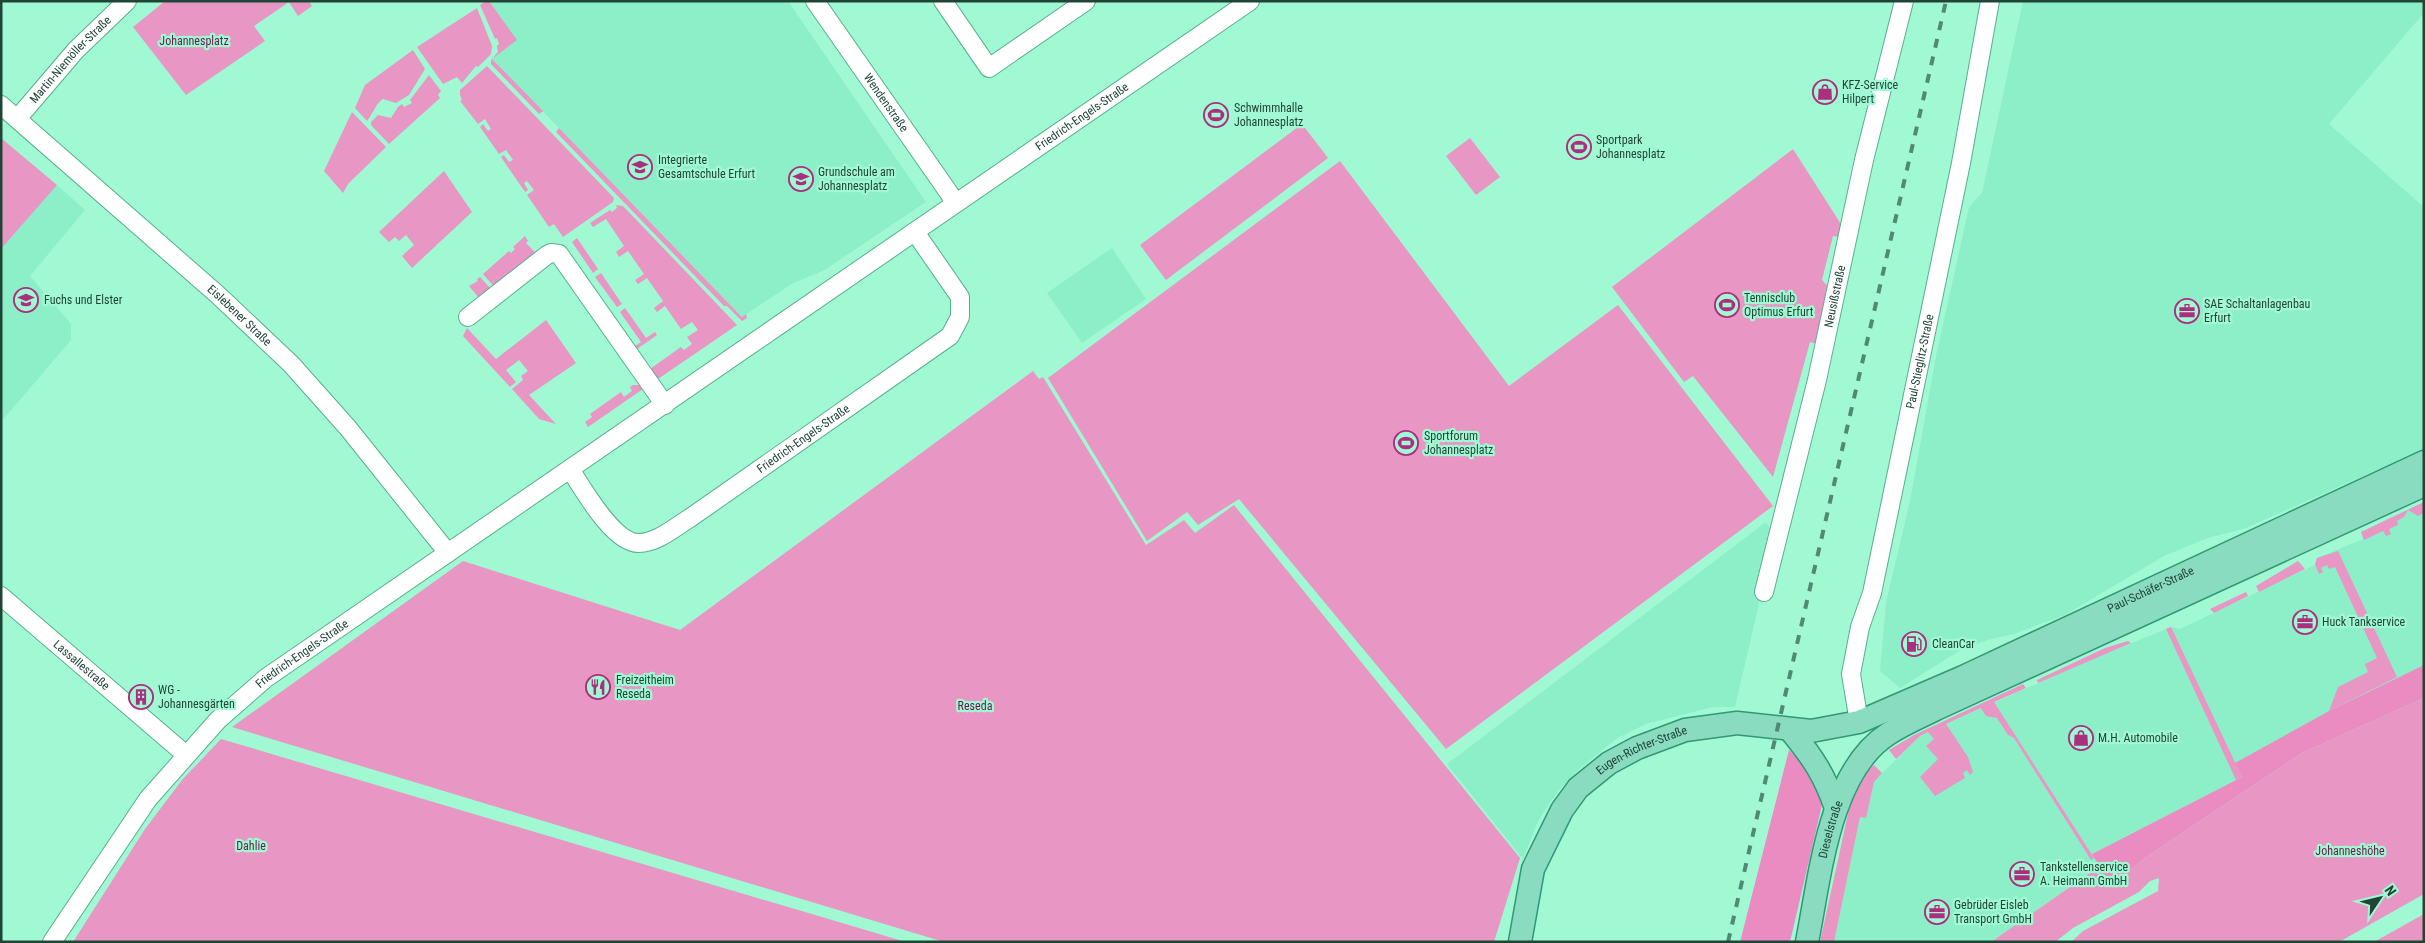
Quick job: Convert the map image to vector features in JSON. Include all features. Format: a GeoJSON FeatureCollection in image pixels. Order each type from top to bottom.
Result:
{"type":"FeatureCollection","features":[{"type":"Feature","properties":{"kind":"main road","name":"Paul-Schäfer-Straße"},"geometry":{"type":"LineString","coordinates":[[1875,723],[2424,462]]}},
{"type":"Feature","properties":{"kind":"main road","name":"Paul-Schäfer-Straße"},"geometry":{"type":"LineString","coordinates":[[1875,723],[1936,709],[2424,485]]}},
{"type":"Feature","properties":{"kind":"main road","name":"Eugen-Richter-Straße"},"geometry":{"type":"LineString","coordinates":[[1520,942],[1533,870],[1553,825],[1578,788],[1609,763],[1648,742],[1685,730],[1737,723],[1811,731],[1875,723]]}},
{"type":"Feature","properties":{"kind":"main road","name":"Dieselstraße"},"geometry":{"type":"LineString","coordinates":[[1806,942],[1836,808],[1875,723]]}},
{"type":"Feature","properties":{"kind":"main road"},"geometry":{"type":"LineString","coordinates":[[1791,730],[1826,779],[1836,808]]}},
{"type":"Feature","properties":{"kind":"street","name":"Martin-Niemöller-Straße"},"geometry":{"type":"LineString","coordinates":[[17,119],[76,50],[127,1]]}},
{"type":"Feature","properties":{"kind":"street","name":"Wendenstraße"},"geometry":{"type":"LineString","coordinates":[[815,1],[956,203]]}},
{"type":"Feature","properties":{"kind":"street"},"geometry":{"type":"LineString","coordinates":[[943,1],[989,68],[1085,2]]}},
{"type":"Feature","properties":{"kind":"street","name":"Friedrich-Engels-Straße"},"geometry":{"type":"LineString","coordinates":[[52,942],[148,799],[185,754],[218,720],[266,678],[1250,1]]}},
{"type":"Feature","properties":{"kind":"street","name":"Neusißstraße"},"geometry":{"type":"LineString","coordinates":[[1764,592],[1817,380],[1864,160],[1904,1]]}},
{"type":"Feature","properties":{"kind":"street","name":"Paul-Stieglitz-Straße"},"geometry":{"type":"LineString","coordinates":[[1875,723],[1851,674],[1860,627],[1872,593],[1940,267],[1990,1]]}},
{"type":"Feature","properties":{"kind":"street","name":"Eislebener Straße"},"geometry":{"type":"LineString","coordinates":[[1,106],[218,295],[291,364],[348,428],[448,552]]}},
{"type":"Feature","properties":{"kind":"street","name":"Friedrich-Engels-Straße"},"geometry":{"type":"LineString","coordinates":[[570,470],[612,528],[626,541],[639,544],[655,539],[690,518],[950,336],[960,317],[960,297],[915,232]]}},
{"type":"Feature","properties":{"kind":"street"},"geometry":{"type":"LineString","coordinates":[[468,317],[547,255],[551,253],[559,254],[665,405]]}},
{"type":"Feature","properties":{"kind":"street","name":"Lassallestraße"},"geometry":{"type":"LineString","coordinates":[[1,596],[185,754]]}},
{"type":"Feature","properties":{"kind":"shaded area"},"geometry":{"type":"Polygon","coordinates":[[[489,1],[788,1],[926,202],[823,271],[793,283],[742,317],[492,59],[516,40],[489,1]]]}},
{"type":"Feature","properties":{"kind":"shaded area"},"geometry":{"type":"Polygon","coordinates":[[[2023,1],[2424,1],[2424,13],[2329,124],[2424,207],[2424,449],[2246,528],[2208,538],[2164,556],[2065,615],[2014,634],[1988,640],[1959,651],[1900,688],[1880,671],[1886,602],[1910,501],[1936,356],[1969,207],[1982,193],[2023,1]]]}},
{"type":"Feature","properties":{"kind":"shaded area","name":"Fuchs und Elster"},"geometry":{"type":"Polygon","coordinates":[[[57,185],[85,210],[30,276],[71,324],[71,340],[1,422],[1,249],[57,185]]]}},
{"type":"Feature","properties":{"kind":"shaded area"},"geometry":{"type":"Polygon","coordinates":[[[1112,248],[1146,299],[1082,343],[1047,293],[1112,248]]]}},
{"type":"Feature","properties":{"kind":"shaded area"},"geometry":{"type":"Polygon","coordinates":[[[2424,502],[2424,665],[2329,711],[2242,777],[2092,854],[2099,866],[1991,942],[1834,942],[1860,816],[1866,818],[1874,781],[1920,736],[2085,662],[2171,627],[2180,629],[2315,565],[2317,558],[2363,539],[2361,532],[2424,502]]]}},
{"type":"Feature","properties":{"kind":"shaded area"},"geometry":{"type":"Polygon","coordinates":[[[1766,522],[1775,535],[1735,707],[1713,707],[1646,724],[1616,739],[1578,770],[1558,791],[1538,821],[1523,859],[1447,764],[1766,522]]]}},
{"type":"Feature","properties":{"kind":"shaded area"},"geometry":{"type":"Polygon","coordinates":[[[2424,665],[2424,698],[2302,753],[2145,858],[2112,885],[2105,885],[2097,868],[2099,866],[2092,854],[2242,777],[2235,763],[2329,711],[2424,665]]]}},
{"type":"Feature","properties":{"kind":"shaded area"},"geometry":{"type":"Polygon","coordinates":[[[1789,750],[1816,776],[1824,796],[1790,942],[1740,942],[1789,750]]]}},
{"type":"Feature","properties":{"kind":"green space","name":"Johannesplatz"},"geometry":{"type":"Polygon","coordinates":[[[165,1],[309,1],[312,6],[298,16],[289,2],[254,26],[265,41],[186,95],[133,27],[165,1]]]}},
{"type":"Feature","properties":{"kind":"green space"},"geometry":{"type":"Polygon","coordinates":[[[489,1],[517,40],[492,59],[543,111],[539,114],[491,64],[491,60],[498,52],[497,46],[499,44],[480,5],[489,1]]]}},
{"type":"Feature","properties":{"kind":"green space"},"geometry":{"type":"Polygon","coordinates":[[[477,8],[492,46],[491,54],[478,67],[476,66],[462,83],[457,77],[443,84],[417,47],[477,8]]]}},
{"type":"Feature","properties":{"kind":"green space"},"geometry":{"type":"Polygon","coordinates":[[[413,50],[425,69],[409,95],[396,103],[383,99],[378,103],[367,121],[355,108],[365,85],[413,50]]]}},
{"type":"Feature","properties":{"kind":"green space"},"geometry":{"type":"Polygon","coordinates":[[[487,66],[614,198],[613,202],[563,237],[554,224],[549,227],[527,195],[534,190],[527,181],[524,183],[528,190],[525,192],[501,157],[504,155],[509,162],[513,160],[506,150],[499,154],[480,127],[483,124],[488,131],[491,129],[485,119],[478,124],[460,101],[462,100],[460,90],[487,66]]]}},
{"type":"Feature","properties":{"kind":"green space"},"geometry":{"type":"Polygon","coordinates":[[[429,75],[441,91],[438,95],[440,98],[389,144],[371,125],[371,122],[378,115],[391,118],[402,104],[404,107],[412,103],[410,100],[429,75]]]}},
{"type":"Feature","properties":{"kind":"green space"},"geometry":{"type":"Polygon","coordinates":[[[352,112],[386,147],[348,184],[343,193],[324,171],[352,112]]]}},
{"type":"Feature","properties":{"kind":"green space"},"geometry":{"type":"Polygon","coordinates":[[[1302,124],[1328,158],[1166,280],[1140,245],[1302,124]]]}},
{"type":"Feature","properties":{"kind":"green space"},"geometry":{"type":"Polygon","coordinates":[[[559,128],[737,312],[742,317],[746,314],[747,318],[742,321],[727,306],[724,306],[556,132],[559,128]]]}},
{"type":"Feature","properties":{"kind":"green space"},"geometry":{"type":"Polygon","coordinates":[[[1,138],[57,185],[1,249],[1,138]]]}},
{"type":"Feature","properties":{"kind":"green space"},"geometry":{"type":"Polygon","coordinates":[[[1470,138],[1500,177],[1476,195],[1446,156],[1470,138]]]}},
{"type":"Feature","properties":{"kind":"green space","name":"Tennisclub Optimus Erfurt"},"geometry":{"type":"Polygon","coordinates":[[[1793,149],[1846,232],[1844,238],[1833,236],[1822,280],[1832,291],[1817,344],[1810,342],[1773,477],[1693,376],[1684,382],[1612,287],[1793,149]]]}},
{"type":"Feature","properties":{"kind":"green space","name":"Sportforum Johannesplatz"},"geometry":{"type":"Polygon","coordinates":[[[1340,161],[1509,386],[1618,305],[1773,506],[1446,749],[1239,499],[1198,525],[1187,512],[1147,541],[1048,378],[1340,161]]]}},
{"type":"Feature","properties":{"kind":"green space"},"geometry":{"type":"Polygon","coordinates":[[[444,171],[472,212],[412,268],[402,256],[414,245],[406,235],[399,241],[395,237],[389,242],[379,232],[444,171]]]}},
{"type":"Feature","properties":{"kind":"green space"},"geometry":{"type":"Polygon","coordinates":[[[616,205],[623,206],[737,325],[655,381],[650,369],[681,347],[684,350],[692,344],[687,337],[698,330],[692,322],[681,329],[665,306],[657,312],[654,308],[663,301],[647,278],[638,284],[635,280],[644,274],[628,251],[619,257],[616,252],[624,246],[606,219],[593,227],[590,223],[610,210],[612,212],[617,208],[616,205]]]}},
{"type":"Feature","properties":{"kind":"green space"},"geometry":{"type":"Polygon","coordinates":[[[525,236],[528,241],[526,243],[538,255],[495,288],[483,274],[509,251],[511,253],[515,249],[513,247],[525,236]]]}},
{"type":"Feature","properties":{"kind":"green space"},"geometry":{"type":"Polygon","coordinates":[[[577,238],[598,269],[593,273],[572,242],[577,238]]]}},
{"type":"Feature","properties":{"kind":"green space"},"geometry":{"type":"Polygon","coordinates":[[[601,273],[622,304],[617,307],[595,277],[601,273]]]}},
{"type":"Feature","properties":{"kind":"green space"},"geometry":{"type":"Polygon","coordinates":[[[480,277],[492,290],[480,299],[469,286],[478,281],[477,279],[480,277]]]}},
{"type":"Feature","properties":{"kind":"green space"},"geometry":{"type":"Polygon","coordinates":[[[625,308],[646,338],[655,332],[657,335],[634,351],[632,348],[641,342],[620,312],[625,308]]]}},
{"type":"Feature","properties":{"kind":"green space"},"geometry":{"type":"Polygon","coordinates":[[[546,320],[576,363],[529,395],[556,424],[539,419],[512,389],[523,380],[521,376],[528,371],[519,360],[506,370],[516,382],[510,387],[463,336],[467,328],[496,359],[546,320]]]}},
{"type":"Feature","properties":{"kind":"green space","name":"Reseda"},"geometry":{"type":"Polygon","coordinates":[[[1033,371],[1039,379],[1043,377],[1146,545],[1184,520],[1195,533],[1234,505],[1520,858],[1494,942],[944,942],[232,727],[463,561],[680,630],[1033,371]]]}},
{"type":"Feature","properties":{"kind":"green space"},"geometry":{"type":"Polygon","coordinates":[[[639,385],[643,389],[588,427],[585,422],[592,417],[590,414],[621,392],[624,397],[632,391],[630,387],[639,385]]]}},
{"type":"Feature","properties":{"kind":"green space"},"geometry":{"type":"Polygon","coordinates":[[[2424,502],[2424,513],[2418,516],[2408,510],[2404,517],[2397,521],[2398,525],[2389,529],[2391,534],[2386,536],[2383,531],[2364,540],[2361,532],[2424,502]]]}},
{"type":"Feature","properties":{"kind":"green space"},"geometry":{"type":"Polygon","coordinates":[[[2338,551],[2397,677],[2329,711],[2338,687],[2368,672],[2365,664],[2377,658],[2335,567],[2329,569],[2327,565],[2321,568],[2323,572],[2319,574],[2315,564],[2317,558],[2338,551]]]}},
{"type":"Feature","properties":{"kind":"green space"},"geometry":{"type":"Polygon","coordinates":[[[2298,561],[2305,569],[2259,592],[2256,586],[2298,561]]]}},
{"type":"Feature","properties":{"kind":"green space"},"geometry":{"type":"Polygon","coordinates":[[[2246,592],[2248,596],[2214,613],[2210,609],[2246,592]]]}},
{"type":"Feature","properties":{"kind":"green space"},"geometry":{"type":"Polygon","coordinates":[[[2171,627],[2242,777],[2236,780],[2166,629],[2171,627]]]}},
{"type":"Feature","properties":{"kind":"green space"},"geometry":{"type":"Polygon","coordinates":[[[2128,641],[2131,643],[2038,683],[2037,680],[2105,648],[2128,641]]]}},
{"type":"Feature","properties":{"kind":"green space"},"geometry":{"type":"Polygon","coordinates":[[[2023,684],[2026,688],[1994,702],[2094,858],[2091,860],[2014,738],[2008,735],[1997,718],[1986,716],[1981,708],[1946,724],[1968,757],[1973,772],[1970,775],[1967,770],[1963,773],[1965,778],[1935,796],[1920,777],[1938,759],[1926,746],[1934,739],[1928,732],[1920,736],[1896,759],[1889,750],[1914,735],[2023,684]]]}},
{"type":"Feature","properties":{"kind":"green space","name":"Johanneshöhe"},"geometry":{"type":"Polygon","coordinates":[[[2424,698],[2424,894],[2339,942],[2071,942],[2083,931],[2158,891],[2159,878],[2150,881],[2139,892],[2073,928],[2055,942],[1991,942],[2097,868],[2097,873],[2112,885],[2145,858],[2302,753],[2424,698]]]}},
{"type":"Feature","properties":{"kind":"green space","name":"Dahlie"},"geometry":{"type":"Polygon","coordinates":[[[221,739],[906,942],[73,942],[145,829],[182,780],[221,739]]]}},
{"type":"Feature","properties":{"kind":"green space"},"geometry":{"type":"Polygon","coordinates":[[[1874,765],[1882,773],[1874,782],[1866,818],[1860,817],[1834,942],[1820,942],[1851,800],[1867,771],[1874,765]]]}},
{"type":"Feature","properties":{"kind":"green space"},"geometry":{"type":"Polygon","coordinates":[[[2424,914],[2424,942],[2374,942],[2424,914]]]}},
{"type":"Feature","properties":{"kind":"railway"},"geometry":{"type":"LineString","coordinates":[[1728,942],[1946,1]]}},
{"type":"Feature","properties":{"kind":"place","name":"KFZ-Service Hilpert"},"geometry":{"type":"Point","coordinates":[1825,92]}},
{"type":"Feature","properties":{"kind":"place","name":"Schwimmhalle Johannesplatz"},"geometry":{"type":"Point","coordinates":[1216,115]}},
{"type":"Feature","properties":{"kind":"place","name":"Sportpark Johannesplatz"},"geometry":{"type":"Point","coordinates":[1579,147]}},
{"type":"Feature","properties":{"kind":"place","name":"Integrierte Gesamtschule Erfurt"},"geometry":{"type":"Point","coordinates":[640,167]}},
{"type":"Feature","properties":{"kind":"place","name":"Grundschule am Johannesplatz"},"geometry":{"type":"Point","coordinates":[801,179]}},
{"type":"Feature","properties":{"kind":"place","name":"Fuchs und Elster"},"geometry":{"type":"Point","coordinates":[26,300]}},
{"type":"Feature","properties":{"kind":"place","name":"Tennisclub Optimus Erfurt"},"geometry":{"type":"Point","coordinates":[1727,305]}},
{"type":"Feature","properties":{"kind":"place","name":"SAE Schaltanlagenbau Erfurt"},"geometry":{"type":"Point","coordinates":[2187,311]}},
{"type":"Feature","properties":{"kind":"place","name":"Sportforum Johannesplatz"},"geometry":{"type":"Point","coordinates":[1406,443]}},
{"type":"Feature","properties":{"kind":"place","name":"Huck Tankservice"},"geometry":{"type":"Point","coordinates":[2305,622]}},
{"type":"Feature","properties":{"kind":"place","name":"CleanCar"},"geometry":{"type":"Point","coordinates":[1914,644]}},
{"type":"Feature","properties":{"kind":"place","name":"Freizeitheim Reseda"},"geometry":{"type":"Point","coordinates":[598,687]}},
{"type":"Feature","properties":{"kind":"place","name":"WG - Johannesgärten"},"geometry":{"type":"Point","coordinates":[141,697]}},
{"type":"Feature","properties":{"kind":"place","name":"M.H. Automobile"},"geometry":{"type":"Point","coordinates":[2081,738]}},
{"type":"Feature","properties":{"kind":"place","name":"Tankstellenservice A. Heimann GmbH"},"geometry":{"type":"Point","coordinates":[2022,874]}},
{"type":"Feature","properties":{"kind":"place","name":"Gebrüder Eisleb Transport GmbH"},"geometry":{"type":"Point","coordinates":[1937,912]}}]}
